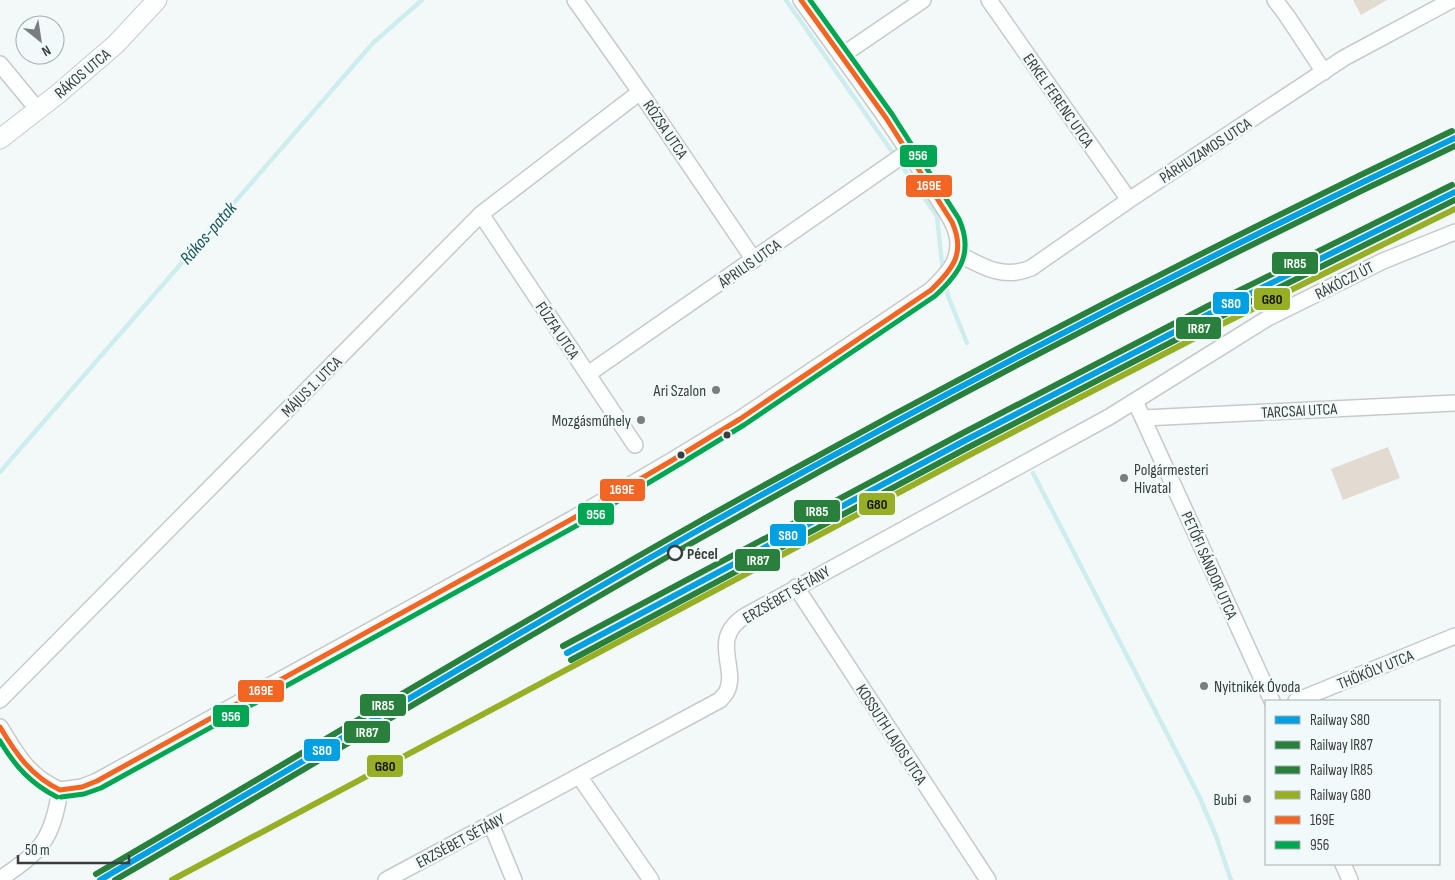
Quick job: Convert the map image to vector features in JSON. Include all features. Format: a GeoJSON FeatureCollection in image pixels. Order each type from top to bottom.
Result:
{"type":"FeatureCollection","features":[{"type":"Feature","properties":{"kind":"main road","name":"RÁKOS UTCA"},"geometry":{"type":"LineString","coordinates":[[0,139],[38,110],[116,44],[157,0]]}},
{"type":"Feature","properties":{"kind":"street","name":"RÓZSA UTCA"},"geometry":{"type":"LineString","coordinates":[[575,0],[754,260]]}},
{"type":"Feature","properties":{"kind":"street"},"geometry":{"type":"LineString","coordinates":[[0,727],[19,758],[40,780],[60,790],[97,781],[572,519],[671,461],[740,419],[931,290],[949,273],[957,253],[958,237],[953,224],[901,156],[842,56],[801,0]]}},
{"type":"Feature","properties":{"kind":"street"},"geometry":{"type":"LineString","coordinates":[[842,56],[923,0]]}},
{"type":"Feature","properties":{"kind":"street","name":"ERKEL FERENC UTCA"},"geometry":{"type":"LineString","coordinates":[[989,0],[1129,200]]}},
{"type":"Feature","properties":{"kind":"street"},"geometry":{"type":"LineString","coordinates":[[1275,0],[1324,72]]}},
{"type":"Feature","properties":{"kind":"street","name":"PÁRHUZAMOS UTCA"},"geometry":{"type":"LineString","coordinates":[[957,253],[999,272],[1008,274],[1023,271],[1365,46],[1452,0]]}},
{"type":"Feature","properties":{"kind":"street"},"geometry":{"type":"LineString","coordinates":[[0,64],[38,110]]}},
{"type":"Feature","properties":{"kind":"street","name":"MÁJUS 1. UTCA"},"geometry":{"type":"LineString","coordinates":[[0,700],[481,214],[640,92]]}},
{"type":"Feature","properties":{"kind":"street","name":"ÁPRILIS UTCA"},"geometry":{"type":"LineString","coordinates":[[588,374],[901,156]]}},
{"type":"Feature","properties":{"kind":"street","name":"FŰZFA UTCA"},"geometry":{"type":"LineString","coordinates":[[481,214],[635,445]]}},
{"type":"Feature","properties":{"kind":"street","name":"RÁKÓCZI ÚT"},"geometry":{"type":"LineString","coordinates":[[1136,401],[1268,318],[1383,261],[1455,232]]}},
{"type":"Feature","properties":{"kind":"street","name":"PETŐFI SÁNDOR UTCA"},"geometry":{"type":"LineString","coordinates":[[1136,401],[1272,700]]}},
{"type":"Feature","properties":{"kind":"street","name":"ERZSÉBET SÉTÁNY"},"geometry":{"type":"LineString","coordinates":[[386,880],[720,700],[727,691],[729,681],[726,645],[729,634],[735,624],[745,616],[1136,401]]}},
{"type":"Feature","properties":{"kind":"street","name":"TARCSAI UTCA"},"geometry":{"type":"LineString","coordinates":[[1143,418],[1455,403]]}},
{"type":"Feature","properties":{"kind":"street","name":"KOSSUTH LAJOS UTCA"},"geometry":{"type":"LineString","coordinates":[[796,587],[988,880]]}},
{"type":"Feature","properties":{"kind":"street","name":"THÖKÖLY UTCA"},"geometry":{"type":"LineString","coordinates":[[1298,700],[1455,636]]}},
{"type":"Feature","properties":{"kind":"street"},"geometry":{"type":"LineString","coordinates":[[579,776],[651,880]]}},
{"type":"Feature","properties":{"kind":"street"},"geometry":{"type":"LineString","coordinates":[[0,879],[36,853],[46,839],[52,824],[60,790]]}},
{"type":"Feature","properties":{"kind":"street"},"geometry":{"type":"LineString","coordinates":[[491,824],[514,880]]}},
{"type":"Feature","properties":{"kind":"street"},"geometry":{"type":"LineString","coordinates":[[1343,865],[1350,880]]}},
{"type":"Feature","properties":{"kind":"shaded area"},"geometry":{"type":"Polygon","coordinates":[[[1353,0],[1387,0],[1361,15],[1353,0]]]}},
{"type":"Feature","properties":{"kind":"shaded area"},"geometry":{"type":"Polygon","coordinates":[[[1388,447],[1400,478],[1343,500],[1331,469],[1388,447]]]}},
{"type":"Feature","properties":{"kind":"waterway","name":"Rákos-patak"},"geometry":{"type":"LineString","coordinates":[[0,472],[373,43],[422,0]]}},
{"type":"Feature","properties":{"kind":"waterway"},"geometry":{"type":"LineString","coordinates":[[786,0],[937,216],[943,273]]}},
{"type":"Feature","properties":{"kind":"waterway"},"geometry":{"type":"LineString","coordinates":[[945,280],[948,296],[967,343]]}},
{"type":"Feature","properties":{"kind":"waterway"},"geometry":{"type":"LineString","coordinates":[[1033,473],[1199,796],[1216,836],[1231,880]]}},
{"type":"Feature","properties":{"kind":"rail line","name":"IR85"},"geometry":{"type":"LineString","coordinates":[[96,874],[543,611],[693,525],[880,422],[1164,273],[1452,131]]}},
{"type":"Feature","properties":{"kind":"rail line","name":"S80"},"geometry":{"type":"LineString","coordinates":[[100,880],[547,617],[790,479],[1168,279],[1455,138]]}},
{"type":"Feature","properties":{"kind":"rail line","name":"IR87"},"geometry":{"type":"LineString","coordinates":[[115,880],[625,581],[885,436],[1168,287],[1455,146]]}},
{"type":"Feature","properties":{"kind":"rail line","name":"IR85"},"geometry":{"type":"LineString","coordinates":[[563,646],[963,433],[1208,306],[1452,185]]}},
{"type":"Feature","properties":{"kind":"rail line","name":"S80"},"geometry":{"type":"LineString","coordinates":[[567,653],[966,440],[1211,313],[1455,192]]}},
{"type":"Feature","properties":{"kind":"rail line","name":"IR87"},"geometry":{"type":"LineString","coordinates":[[571,660],[969,447],[1214,320],[1455,200]]}},
{"type":"Feature","properties":{"kind":"rail line","name":"G80"},"geometry":{"type":"LineString","coordinates":[[172,880],[973,453],[1218,326],[1455,209]]}},
{"type":"Feature","properties":{"kind":"transit line","name":"169E"},"geometry":{"type":"LineString","coordinates":[[60,790],[82,787],[97,781],[572,519],[740,419],[931,290],[946,275],[955,260],[957,252],[958,243],[952,222],[886,118],[801,0]]}},
{"type":"Feature","properties":{"kind":"transit line","name":"956"},"geometry":{"type":"LineString","coordinates":[[61,797],[84,794],[101,788],[576,526],[744,425],[935,296],[944,287],[958,270],[965,252],[965,242],[959,219],[892,114],[810,0]]}},
{"type":"Feature","properties":{"kind":"transit line","name":"169E"},"geometry":{"type":"LineString","coordinates":[[0,727],[32,771],[60,790]]}},
{"type":"Feature","properties":{"kind":"transit line","name":"956"},"geometry":{"type":"LineString","coordinates":[[0,741],[24,774],[57,797]]}},
{"type":"Feature","properties":{"kind":"place","name":"Ari Szalon"},"geometry":{"type":"Point","coordinates":[716,390]}},
{"type":"Feature","properties":{"kind":"place","name":"Mozgásműhely"},"geometry":{"type":"Point","coordinates":[641,420]}},
{"type":"Feature","properties":{"kind":"place","name":"Polgármesteri Hivatal"},"geometry":{"type":"Point","coordinates":[1124,478]}},
{"type":"Feature","properties":{"kind":"place","name":"Pécel"},"geometry":{"type":"Point","coordinates":[675,553]}},
{"type":"Feature","properties":{"kind":"place","name":"Nyitnikék Óvoda"},"geometry":{"type":"Point","coordinates":[1204,686]}},
{"type":"Feature","properties":{"kind":"place","name":"Bubi"},"geometry":{"type":"Point","coordinates":[1247,799]}}]}
